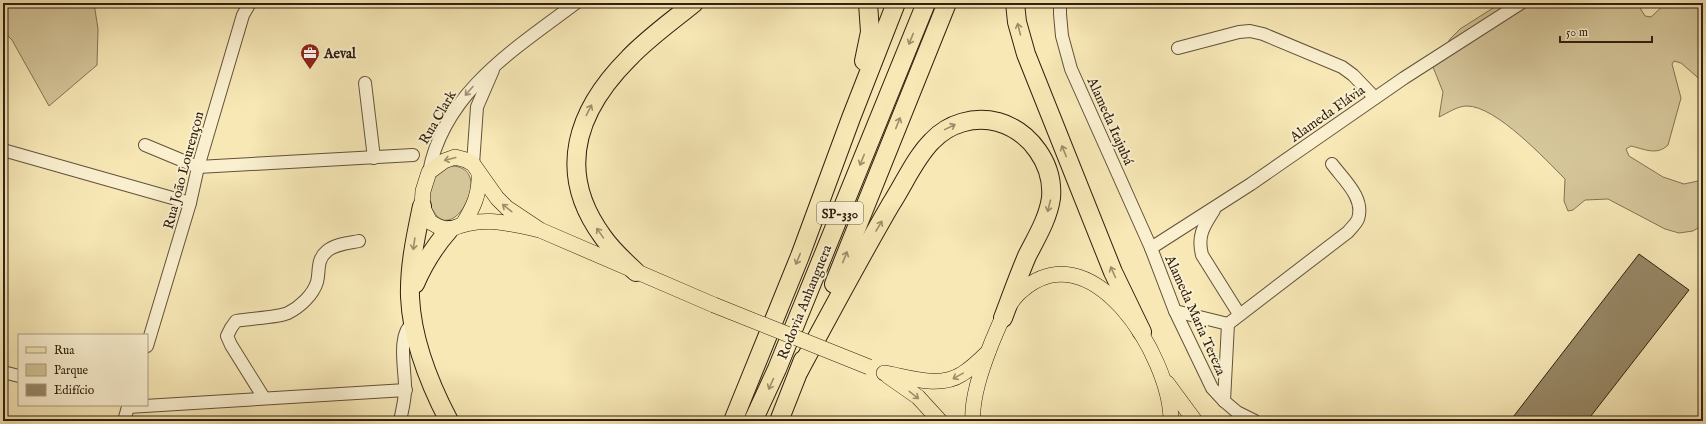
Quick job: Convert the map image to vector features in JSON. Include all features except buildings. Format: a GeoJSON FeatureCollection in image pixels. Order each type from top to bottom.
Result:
{"type":"FeatureCollection","features":[{"type":"Feature","properties":{"kind":"highway"},"geometry":{"type":"LineString","coordinates":[[636,272],[608,244],[588,212],[578,184],[576,158],[578,144],[587,113],[609,79],[629,57],[694,3]]}},
{"type":"Feature","properties":{"kind":"highway"},"geometry":{"type":"LineString","coordinates":[[851,118],[870,32],[868,3]]}},
{"type":"Feature","properties":{"kind":"highway"},"geometry":{"type":"LineString","coordinates":[[732,421],[805,242],[896,3]]}},
{"type":"Feature","properties":{"kind":"highway","name":"Rodovia Anhanguera"},"geometry":{"type":"LineString","coordinates":[[753,421],[777,369],[926,3]]}},
{"type":"Feature","properties":{"kind":"highway","name":"Rodovia Anhanguera"},"geometry":{"type":"LineString","coordinates":[[779,421],[947,3]]}},
{"type":"Feature","properties":{"kind":"highway"},"geometry":{"type":"LineString","coordinates":[[1015,3],[1017,22],[1026,54],[1113,272],[1142,332]]}},
{"type":"Feature","properties":{"kind":"highway"},"geometry":{"type":"LineString","coordinates":[[799,371],[854,268],[916,162],[930,142],[941,133],[964,122],[980,120],[998,122],[1012,127],[1034,146],[1042,158],[1050,184],[1050,198],[1047,212],[1027,256],[1002,318]]}},
{"type":"Feature","properties":{"kind":"highway"},"geometry":{"type":"LineString","coordinates":[[422,206],[414,242],[410,296],[413,323],[436,396],[449,421]]}},
{"type":"Feature","properties":{"kind":"highway"},"geometry":{"type":"LineString","coordinates":[[410,296],[428,258],[456,227]]}},
{"type":"Feature","properties":{"kind":"main road"},"geometry":{"type":"LineString","coordinates":[[540,230],[503,222],[483,221],[456,227],[439,227],[430,222],[422,206],[423,191],[429,172],[444,161],[455,158],[466,160],[476,169],[497,198],[507,208],[540,230],[714,305],[884,373],[932,382],[948,381],[962,374],[988,351]]}},
{"type":"Feature","properties":{"kind":"main road"},"geometry":{"type":"LineString","coordinates":[[456,227],[477,197],[479,184],[476,169]]}},
{"type":"Feature","properties":{"kind":"main road"},"geometry":{"type":"LineString","coordinates":[[973,421],[978,386],[988,351],[1002,318],[1017,295],[1028,286],[1042,278],[1059,274],[1071,274],[1094,284],[1111,296],[1142,332],[1162,376],[1171,414],[1171,421]]}},
{"type":"Feature","properties":{"kind":"main road"},"geometry":{"type":"LineString","coordinates":[[884,373],[918,397],[940,421]]}},
{"type":"Feature","properties":{"kind":"main road"},"geometry":{"type":"LineString","coordinates":[[1162,376],[1195,421]]}},
{"type":"Feature","properties":{"kind":"street","name":"Rua João Lourençon"},"geometry":{"type":"LineString","coordinates":[[148,343],[190,203],[198,167],[243,14],[250,3]]}},
{"type":"Feature","properties":{"kind":"street","name":"Rua Clark"},"geometry":{"type":"LineString","coordinates":[[429,172],[432,154],[461,101],[496,64],[576,3]]}},
{"type":"Feature","properties":{"kind":"street","name":"Alameda Itajubá"},"geometry":{"type":"LineString","coordinates":[[1060,3],[1062,36],[1071,69],[1151,248]]}},
{"type":"Feature","properties":{"kind":"street","name":"Alameda Flávia"},"geometry":{"type":"LineString","coordinates":[[1151,248],[1215,208],[1376,98],[1521,3]]}},
{"type":"Feature","properties":{"kind":"street"},"geometry":{"type":"LineString","coordinates":[[1178,48],[1239,32],[1250,31],[1263,34],[1342,67],[1353,74],[1376,98]]}},
{"type":"Feature","properties":{"kind":"street","name":"Rua Clark"},"geometry":{"type":"LineString","coordinates":[[476,169],[477,107],[496,64]]}},
{"type":"Feature","properties":{"kind":"street"},"geometry":{"type":"LineString","coordinates":[[365,83],[374,158]]}},
{"type":"Feature","properties":{"kind":"street"},"geometry":{"type":"LineString","coordinates":[[145,145],[198,167],[413,155]]}},
{"type":"Feature","properties":{"kind":"street"},"geometry":{"type":"LineString","coordinates":[[3,150],[190,203]]}},
{"type":"Feature","properties":{"kind":"street"},"geometry":{"type":"LineString","coordinates":[[1224,401],[1228,324],[1239,314],[1348,232],[1357,220],[1360,208],[1355,194],[1332,164]]}},
{"type":"Feature","properties":{"kind":"street"},"geometry":{"type":"LineString","coordinates":[[1215,208],[1202,230],[1200,247],[1202,255],[1239,314]]}},
{"type":"Feature","properties":{"kind":"street"},"geometry":{"type":"LineString","coordinates":[[264,398],[231,345],[227,336],[231,328],[236,322],[287,313],[294,309],[311,294],[317,282],[319,261],[327,251],[336,246],[359,241]]}},
{"type":"Feature","properties":{"kind":"street","name":"Alameda Maria Tereza"},"geometry":{"type":"LineString","coordinates":[[1151,248],[1175,311],[1212,388],[1237,412],[1255,421]]}},
{"type":"Feature","properties":{"kind":"street"},"geometry":{"type":"LineString","coordinates":[[1175,311],[1228,324]]}},
{"type":"Feature","properties":{"kind":"street"},"geometry":{"type":"LineString","coordinates":[[400,421],[406,390],[404,337],[409,326],[413,323]]}},
{"type":"Feature","properties":{"kind":"street"},"geometry":{"type":"LineString","coordinates":[[3,372],[18,376]]}},
{"type":"Feature","properties":{"kind":"street"},"geometry":{"type":"LineString","coordinates":[[148,405],[406,390]]}},
{"type":"Feature","properties":{"kind":"street"},"geometry":{"type":"LineString","coordinates":[[124,421],[126,406]]}},
{"type":"Feature","properties":{"kind":"green space"},"geometry":{"type":"Polygon","coordinates":[[[3,3],[94,3],[98,29],[97,65],[49,106],[12,40],[3,31],[3,3]]]}},
{"type":"Feature","properties":{"kind":"green space"},"geometry":{"type":"Polygon","coordinates":[[[1501,3],[1637,3],[1645,16],[1651,17],[1666,3],[1703,3],[1703,82],[1681,63],[1674,61],[1672,64],[1681,98],[1668,145],[1655,151],[1631,146],[1626,149],[1629,156],[1663,177],[1684,184],[1698,181],[1703,175],[1703,225],[1693,231],[1679,233],[1665,229],[1608,199],[1585,200],[1573,210],[1568,211],[1564,201],[1565,179],[1533,147],[1505,124],[1479,108],[1467,106],[1456,108],[1439,117],[1443,92],[1433,67],[1450,39],[1460,29],[1501,3]]]}},
{"type":"Feature","properties":{"kind":"green space"},"geometry":{"type":"Polygon","coordinates":[[[453,166],[465,170],[470,178],[471,189],[468,200],[461,211],[454,218],[445,220],[437,216],[433,211],[429,202],[428,193],[436,175],[444,167],[453,166]]]}},
{"type":"Feature","properties":{"kind":"place","name":"Aeval"},"geometry":{"type":"Point","coordinates":[310,70]}}]}
